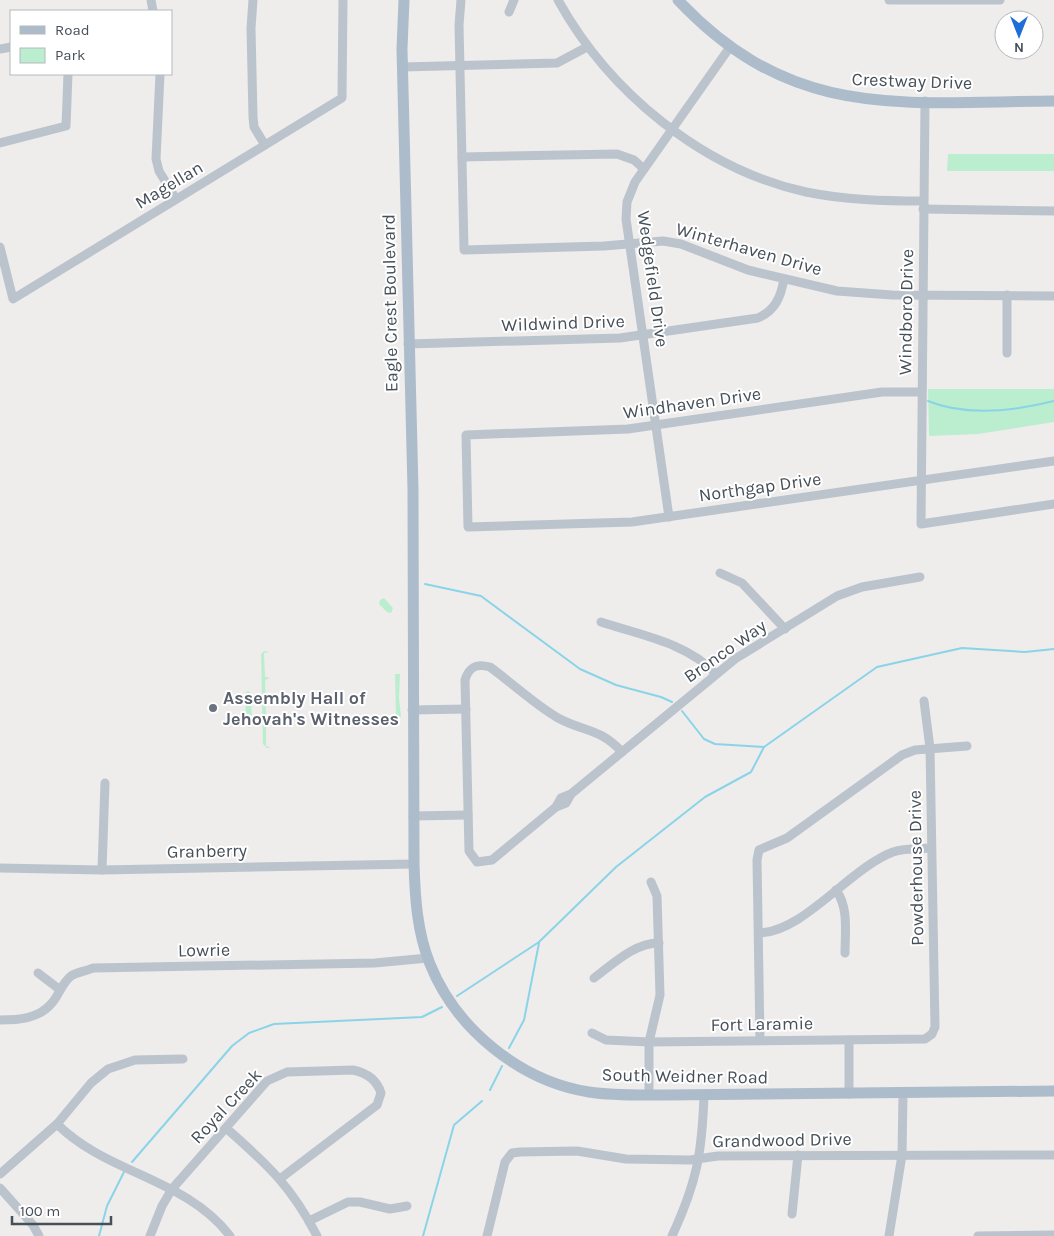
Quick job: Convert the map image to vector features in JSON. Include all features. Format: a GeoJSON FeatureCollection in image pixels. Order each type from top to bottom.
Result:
{"type":"FeatureCollection","features":[{"type":"Feature","properties":{"kind":"main road","name":"Eagle Crest Boulevard"},"geometry":{"type":"LineString","coordinates":[[404,0],[402,67],[414,604]]}},
{"type":"Feature","properties":{"kind":"main road","name":"Crestway Drive"},"geometry":{"type":"LineString","coordinates":[[678,0],[697,20],[730,47],[762,67],[793,82],[821,91],[875,101],[1054,101]]}},
{"type":"Feature","properties":{"kind":"main road","name":"South Weidner Road"},"geometry":{"type":"LineString","coordinates":[[414,604],[412,710],[415,899],[428,958],[442,989],[454,1008],[487,1043],[516,1064],[541,1077],[588,1092],[704,1095],[1054,1091]]}},
{"type":"Feature","properties":{"kind":"street"},"geometry":{"type":"LineString","coordinates":[[253,0],[251,28],[253,117],[254,127],[265,145]]}},
{"type":"Feature","properties":{"kind":"street","name":"Magellan"},"geometry":{"type":"LineString","coordinates":[[0,246],[13,299],[342,98],[343,0]]}},
{"type":"Feature","properties":{"kind":"street"},"geometry":{"type":"LineString","coordinates":[[461,0],[462,157],[616,154],[634,160],[644,168]]}},
{"type":"Feature","properties":{"kind":"street"},"geometry":{"type":"LineString","coordinates":[[509,12],[514,0]]}},
{"type":"Feature","properties":{"kind":"street"},"geometry":{"type":"LineString","coordinates":[[558,0],[587,47],[638,101],[672,130],[736,166],[773,182],[805,191],[847,199],[923,205],[1054,211]]}},
{"type":"Feature","properties":{"kind":"street"},"geometry":{"type":"LineString","coordinates":[[889,0],[1000,0]]}},
{"type":"Feature","properties":{"kind":"street"},"geometry":{"type":"LineString","coordinates":[[402,67],[557,62],[587,47]]}},
{"type":"Feature","properties":{"kind":"street","name":"Wedgefield Drive"},"geometry":{"type":"LineString","coordinates":[[668,517],[626,219],[627,202],[630,192],[644,168],[730,47]]}},
{"type":"Feature","properties":{"kind":"street"},"geometry":{"type":"LineString","coordinates":[[0,143],[66,126],[68,75]]}},
{"type":"Feature","properties":{"kind":"street"},"geometry":{"type":"LineString","coordinates":[[160,75],[156,159],[160,172],[176,199]]}},
{"type":"Feature","properties":{"kind":"street","name":"Windboro Drive"},"geometry":{"type":"LineString","coordinates":[[925,101],[921,524],[1054,504]]}},
{"type":"Feature","properties":{"kind":"street","name":"Winterhaven Drive"},"geometry":{"type":"LineString","coordinates":[[462,157],[464,250],[604,246],[654,240],[672,242],[748,270],[837,291],[922,295],[1054,296]]}},
{"type":"Feature","properties":{"kind":"street","name":"Wildwind Drive"},"geometry":{"type":"LineString","coordinates":[[408,344],[583,340],[643,335],[758,318],[765,315],[776,304],[781,296],[784,279]]}},
{"type":"Feature","properties":{"kind":"street"},"geometry":{"type":"LineString","coordinates":[[1007,296],[1007,353]]}},
{"type":"Feature","properties":{"kind":"street","name":"Windhaven Drive"},"geometry":{"type":"LineString","coordinates":[[468,528],[466,435],[601,431],[656,425],[882,392],[921,392]]}},
{"type":"Feature","properties":{"kind":"street","name":"Northgap Drive"},"geometry":{"type":"LineString","coordinates":[[468,528],[601,524],[668,517],[921,482],[1054,461]]}},
{"type":"Feature","properties":{"kind":"street"},"geometry":{"type":"LineString","coordinates":[[720,573],[742,583],[785,628]]}},
{"type":"Feature","properties":{"kind":"street","name":"Bronco Way"},"geometry":{"type":"LineString","coordinates":[[468,815],[469,850],[477,862],[492,860],[556,807],[566,804],[571,794],[735,659],[848,591],[876,583],[920,577]]}},
{"type":"Feature","properties":{"kind":"street"},"geometry":{"type":"LineString","coordinates":[[602,622],[682,649],[696,656],[716,674]]}},
{"type":"Feature","properties":{"kind":"street"},"geometry":{"type":"LineString","coordinates":[[413,816],[468,815],[465,680],[473,666],[482,664],[490,667],[558,717],[600,733],[610,739],[622,752]]}},
{"type":"Feature","properties":{"kind":"street","name":"Powderhouse Drive"},"geometry":{"type":"LineString","coordinates":[[924,701],[930,748],[935,1026],[932,1034]]}},
{"type":"Feature","properties":{"kind":"street"},"geometry":{"type":"LineString","coordinates":[[412,710],[466,708]]}},
{"type":"Feature","properties":{"kind":"street"},"geometry":{"type":"LineString","coordinates":[[760,1040],[757,860],[759,850],[787,838],[902,754],[930,748],[967,746]]}},
{"type":"Feature","properties":{"kind":"street"},"geometry":{"type":"LineString","coordinates":[[102,870],[105,783]]}},
{"type":"Feature","properties":{"kind":"street"},"geometry":{"type":"LineString","coordinates":[[759,933],[767,933],[786,926],[881,858],[894,852],[931,848]]}},
{"type":"Feature","properties":{"kind":"street","name":"Granberry"},"geometry":{"type":"LineString","coordinates":[[0,868],[102,870],[414,864]]}},
{"type":"Feature","properties":{"kind":"street"},"geometry":{"type":"LineString","coordinates":[[649,1095],[650,1042],[660,995],[657,896],[651,882]]}},
{"type":"Feature","properties":{"kind":"street"},"geometry":{"type":"LineString","coordinates":[[836,890],[842,899],[845,909],[846,953]]}},
{"type":"Feature","properties":{"kind":"street"},"geometry":{"type":"LineString","coordinates":[[594,978],[637,947],[648,943],[659,943]]}},
{"type":"Feature","properties":{"kind":"street","name":"Lowrie"},"geometry":{"type":"LineString","coordinates":[[0,1020],[20,1020],[37,1014],[51,1004],[59,989],[72,976],[93,968],[375,963],[428,958]]}},
{"type":"Feature","properties":{"kind":"street"},"geometry":{"type":"LineString","coordinates":[[38,973],[59,989]]}},
{"type":"Feature","properties":{"kind":"street","name":"Fort Laramie"},"geometry":{"type":"LineString","coordinates":[[592,1033],[606,1040],[650,1042],[925,1039],[932,1034]]}},
{"type":"Feature","properties":{"kind":"street"},"geometry":{"type":"LineString","coordinates":[[849,1040],[849,1094]]}},
{"type":"Feature","properties":{"kind":"street"},"geometry":{"type":"LineString","coordinates":[[0,1174],[57,1124],[91,1083],[108,1069],[135,1060],[183,1060]]}},
{"type":"Feature","properties":{"kind":"street","name":"Royal Creek"},"geometry":{"type":"LineString","coordinates":[[150,1236],[162,1206],[172,1189],[266,1081],[287,1072],[353,1070],[362,1072],[373,1080],[379,1088],[380,1100],[281,1178]]}},
{"type":"Feature","properties":{"kind":"street"},"geometry":{"type":"LineString","coordinates":[[889,1236],[902,1155],[903,1094]]}},
{"type":"Feature","properties":{"kind":"street"},"geometry":{"type":"LineString","coordinates":[[672,1236],[692,1188],[700,1158],[704,1095]]}},
{"type":"Feature","properties":{"kind":"street"},"geometry":{"type":"LineString","coordinates":[[57,1124],[82,1146],[172,1189],[202,1207],[230,1236]]}},
{"type":"Feature","properties":{"kind":"street"},"geometry":{"type":"LineString","coordinates":[[226,1128],[281,1178],[303,1208],[317,1236]]}},
{"type":"Feature","properties":{"kind":"street","name":"Grandwood Drive"},"geometry":{"type":"LineString","coordinates":[[487,1236],[505,1162],[512,1153],[577,1151],[626,1159],[718,1156],[1054,1155]]}},
{"type":"Feature","properties":{"kind":"street"},"geometry":{"type":"LineString","coordinates":[[792,1214],[798,1156]]}},
{"type":"Feature","properties":{"kind":"street"},"geometry":{"type":"LineString","coordinates":[[0,1188],[34,1225],[39,1236]]}},
{"type":"Feature","properties":{"kind":"street"},"geometry":{"type":"LineString","coordinates":[[309,1220],[348,1202],[360,1202],[390,1209],[407,1206]]}},
{"type":"Feature","properties":{"kind":"street"},"geometry":{"type":"LineString","coordinates":[[978,1236],[1054,1235]]}},
{"type":"Feature","properties":{"kind":"green space"},"geometry":{"type":"Polygon","coordinates":[[[948,154],[1054,154],[1054,171],[947,171],[948,154]]]}},
{"type":"Feature","properties":{"kind":"green space"},"geometry":{"type":"Polygon","coordinates":[[[928,389],[1054,389],[1054,422],[978,434],[929,436],[928,389]]]}},
{"type":"Feature","properties":{"kind":"green space"},"geometry":{"type":"Polygon","coordinates":[[[384,598],[393,608],[391,613],[387,612],[379,604],[380,600],[384,598]]]}},
{"type":"Feature","properties":{"kind":"green space"},"geometry":{"type":"Polygon","coordinates":[[[264,651],[270,652],[264,653],[265,677],[270,678],[265,680],[266,717],[271,718],[266,720],[266,746],[271,748],[267,748],[263,744],[261,654],[264,651]]]}},
{"type":"Feature","properties":{"kind":"green space"},"geometry":{"type":"Polygon","coordinates":[[[395,674],[400,674],[399,698],[401,717],[396,717],[395,674]]]}},
{"type":"Feature","properties":{"kind":"green space"},"geometry":{"type":"Polygon","coordinates":[[[248,691],[251,693],[252,726],[249,728],[246,726],[245,693],[248,691]]]}},
{"type":"Feature","properties":{"kind":"waterway"},"geometry":{"type":"LineString","coordinates":[[928,401],[943,406],[974,411],[1007,410],[1054,401]]}},
{"type":"Feature","properties":{"kind":"waterway"},"geometry":{"type":"LineString","coordinates":[[425,584],[481,596],[580,669],[616,685],[661,697],[672,702]]}},
{"type":"Feature","properties":{"kind":"waterway"},"geometry":{"type":"LineString","coordinates":[[457,996],[539,942],[616,867],[705,797],[751,772],[764,747],[877,667],[962,648],[1025,652],[1054,649]]}},
{"type":"Feature","properties":{"kind":"waterway"},"geometry":{"type":"LineString","coordinates":[[682,711],[704,739],[715,744],[764,747]]}},
{"type":"Feature","properties":{"kind":"waterway"},"geometry":{"type":"LineString","coordinates":[[509,1048],[524,1020],[539,943]]}},
{"type":"Feature","properties":{"kind":"waterway"},"geometry":{"type":"LineString","coordinates":[[132,1162],[232,1046],[249,1033],[274,1024],[422,1017],[442,1007]]}},
{"type":"Feature","properties":{"kind":"waterway"},"geometry":{"type":"LineString","coordinates":[[490,1090],[502,1066]]}},
{"type":"Feature","properties":{"kind":"waterway"},"geometry":{"type":"LineString","coordinates":[[423,1236],[454,1125],[482,1101]]}},
{"type":"Feature","properties":{"kind":"waterway"},"geometry":{"type":"LineString","coordinates":[[99,1236],[107,1206],[124,1172]]}},
{"type":"Feature","properties":{"kind":"place","name":"Assembly Hall of Jehovah's Witnesses"},"geometry":{"type":"Point","coordinates":[213,708]}}]}
